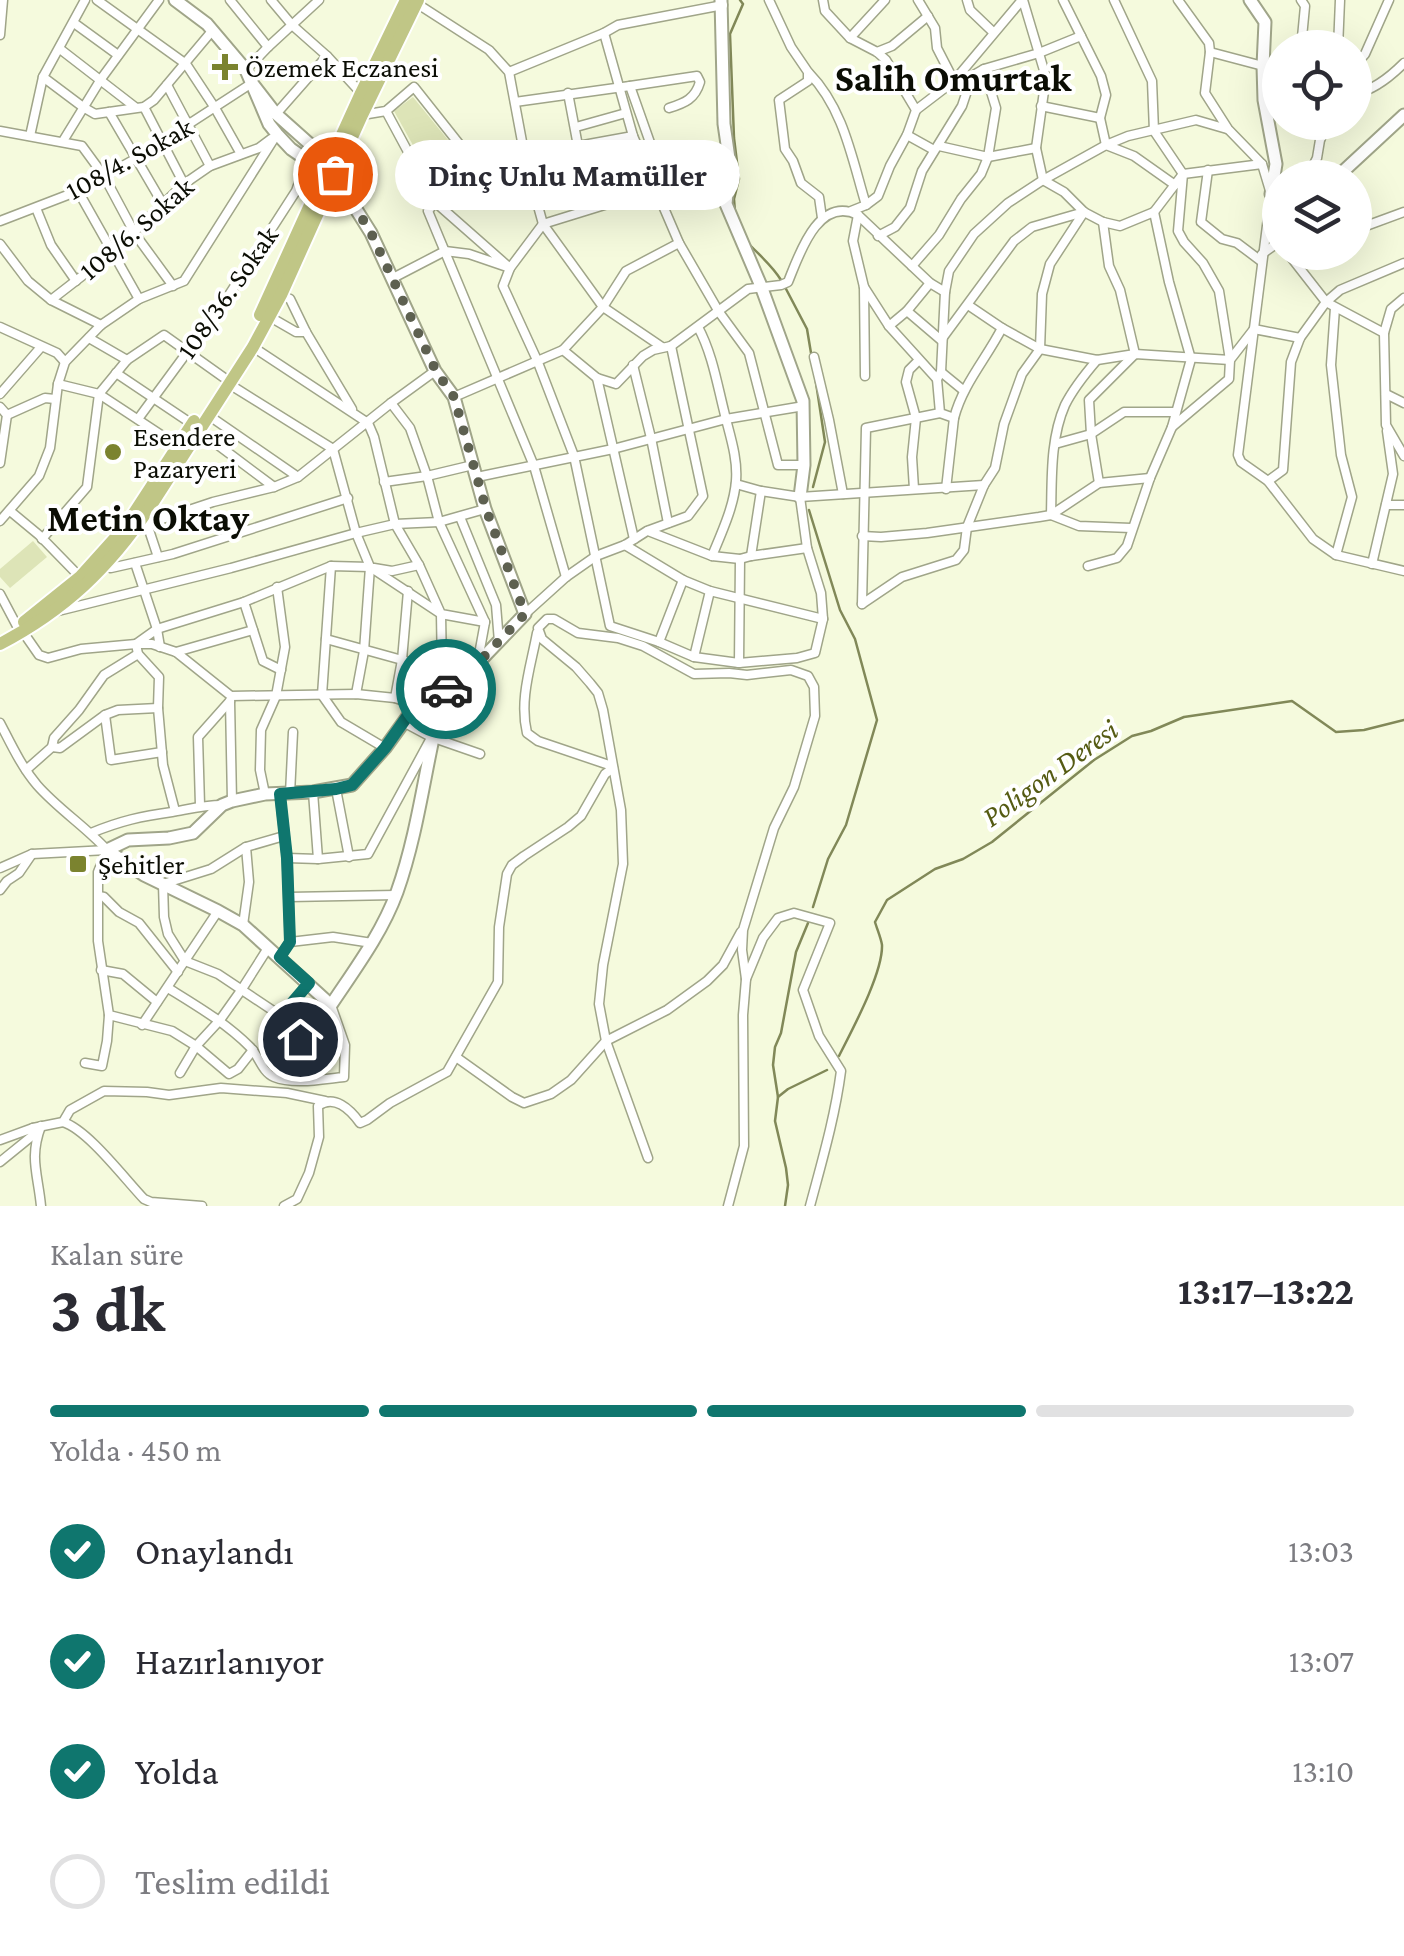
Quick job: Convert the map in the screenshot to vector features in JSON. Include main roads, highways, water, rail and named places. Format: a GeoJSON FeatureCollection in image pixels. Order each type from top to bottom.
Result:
{"type":"FeatureCollection","features":[{"type":"Feature","properties":{"kind":"main road"},"geometry":{"type":"LineString","coordinates":[[357,113],[361,92],[413,1]]}},
{"type":"Feature","properties":{"kind":"main road"},"geometry":{"type":"LineString","coordinates":[[195,427],[208,415],[264,307],[413,1]]}},
{"type":"Feature","properties":{"kind":"main road"},"geometry":{"type":"LineString","coordinates":[[21,630],[80,577],[125,527],[253,346],[326,195],[329,167]]}},
{"type":"Feature","properties":{"kind":"main road"},"geometry":{"type":"LineString","coordinates":[[0,642],[55,612],[83,587],[134,530],[181,448]]}},
{"type":"Feature","properties":{"kind":"waterway"},"geometry":{"type":"LineString","coordinates":[[735,212],[739,179],[730,34],[743,4],[740,0]]}},
{"type":"Feature","properties":{"kind":"waterway"},"geometry":{"type":"LineString","coordinates":[[747,242],[781,280]]}},
{"type":"Feature","properties":{"kind":"waterway"},"geometry":{"type":"LineString","coordinates":[[785,287],[807,329],[811,353]]}},
{"type":"Feature","properties":{"kind":"waterway"},"geometry":{"type":"LineString","coordinates":[[813,487],[825,442],[815,376]]}},
{"type":"Feature","properties":{"kind":"waterway"},"geometry":{"type":"LineString","coordinates":[[809,510],[840,610],[855,639],[877,720],[846,825],[828,859],[813,907]]}},
{"type":"Feature","properties":{"kind":"waterway","name":"Poligon Deresi"},"geometry":{"type":"LineString","coordinates":[[839,1056],[878,970],[882,945],[875,922],[887,900],[935,869],[992,842],[1094,760],[1132,736],[1184,717],[1292,701],[1336,732],[1404,720]]}},
{"type":"Feature","properties":{"kind":"waterway"},"geometry":{"type":"LineString","coordinates":[[778,1097],[773,1065],[775,1047],[796,952],[808,923]]}},
{"type":"Feature","properties":{"kind":"waterway","name":"Poligon Deresi"},"geometry":{"type":"LineString","coordinates":[[785,1206],[788,1185],[775,1121],[778,1097],[827,1070]]}},
{"type":"Feature","properties":{"kind":"place","name":"Özemek Eczanesi"},"geometry":{"type":"Point","coordinates":[225,67]}},
{"type":"Feature","properties":{"kind":"place","name":"Dinç Unlu Mamüller"},"geometry":{"type":"Point","coordinates":[335,174]}},
{"type":"Feature","properties":{"kind":"place","name":"Esendere Pazaryeri"},"geometry":{"type":"Point","coordinates":[113,452]}},
{"type":"Feature","properties":{"kind":"place","name":"Şehitler"},"geometry":{"type":"Point","coordinates":[78,864]}},
{"type":"Feature","properties":{"kind":"district","name":"Salih Omurtak"},"geometry":{"type":"Point","coordinates":[953,78]}},
{"type":"Feature","properties":{"kind":"district","name":"Metin Oktay"},"geometry":{"type":"Point","coordinates":[148,518]}}]}
